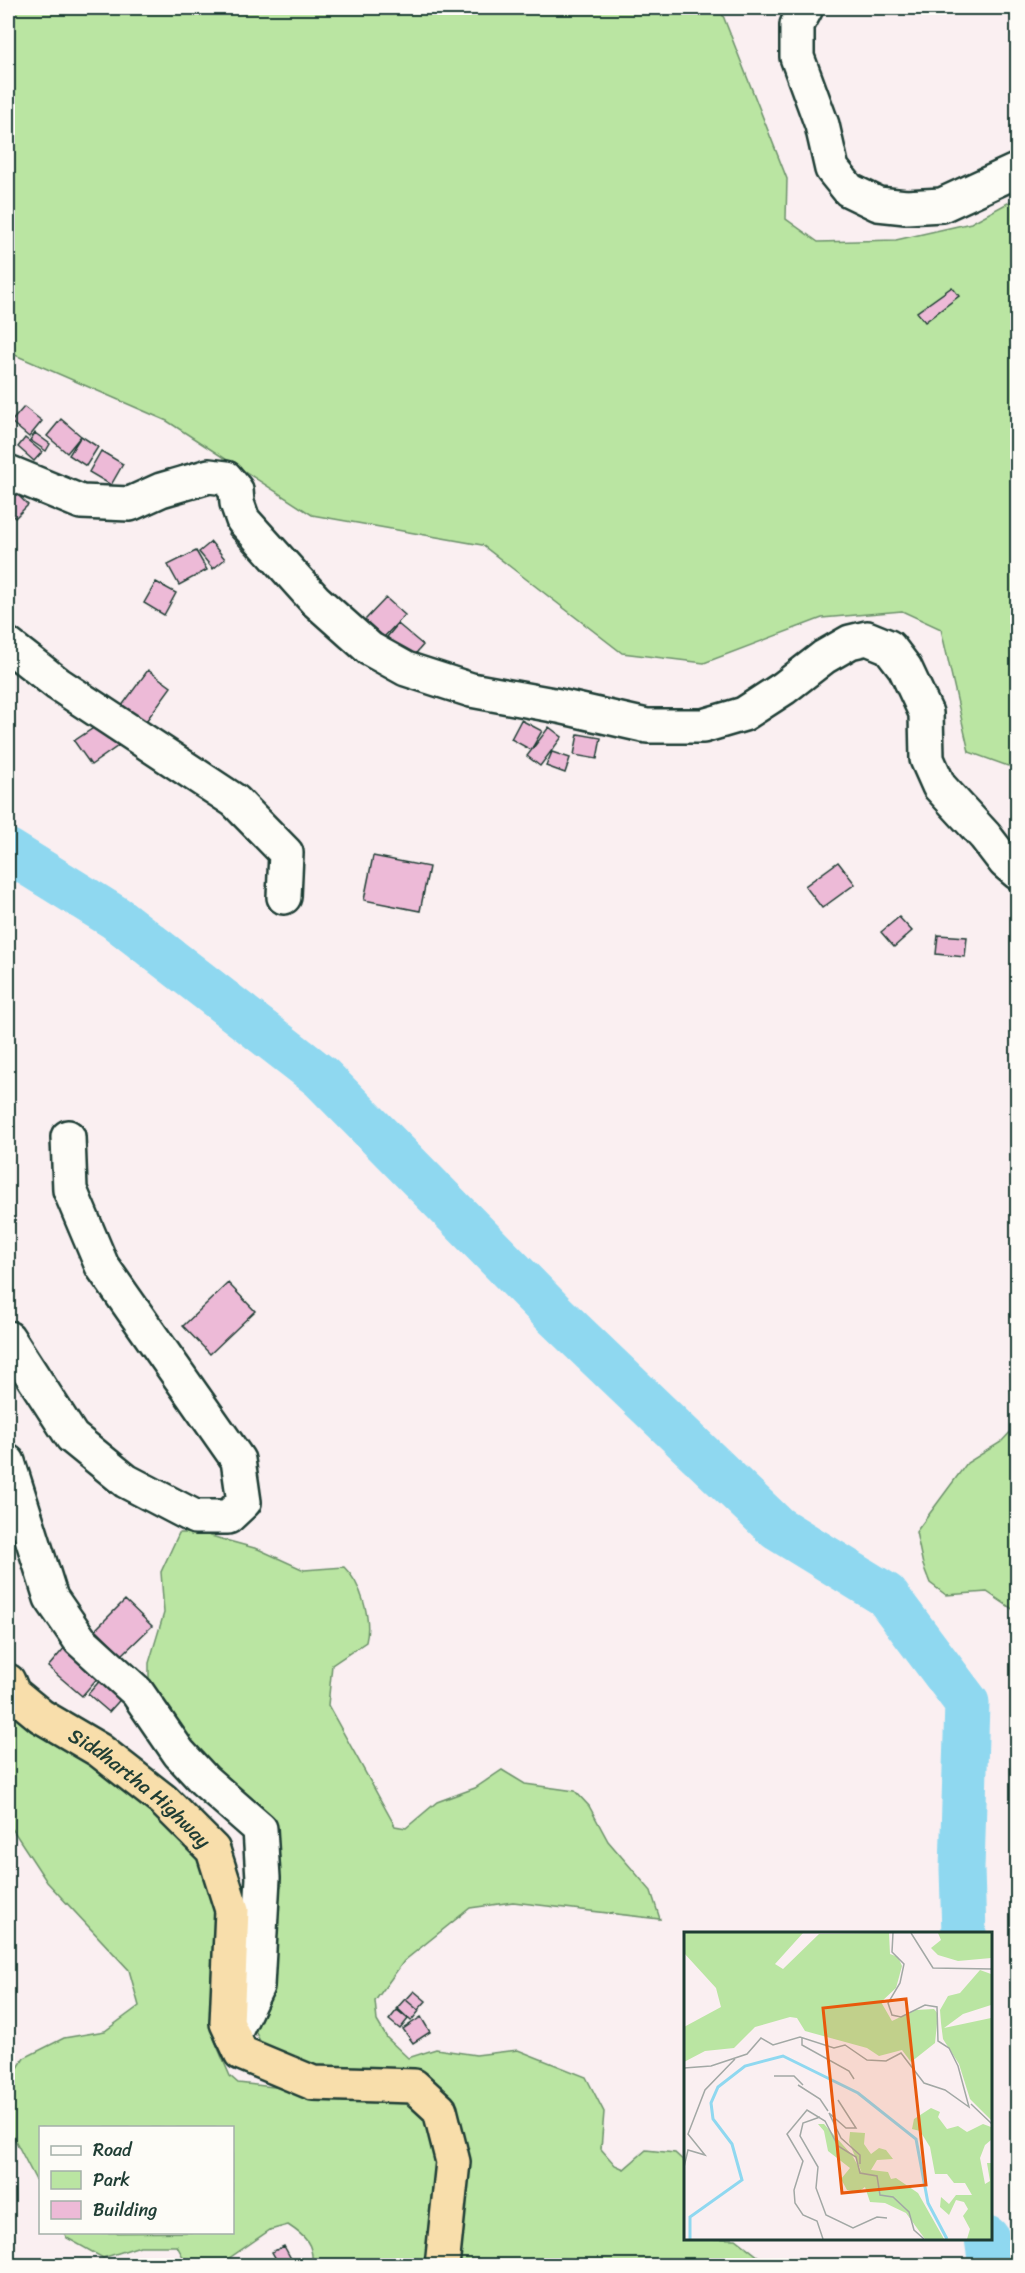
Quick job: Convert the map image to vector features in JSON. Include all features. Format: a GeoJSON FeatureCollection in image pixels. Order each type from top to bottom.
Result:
{"type":"FeatureCollection","features":[{"type":"Feature","properties":{"kind":"highway","name":"Siddhartha Highway"},"geometry":{"type":"LineString","coordinates":[[8,1681],[13,1694],[41,1716],[99,1750],[163,1800],[213,1850],[232,1910],[227,2023],[233,2036]]}},
{"type":"Feature","properties":{"kind":"highway"},"geometry":{"type":"LineString","coordinates":[[233,2036],[241,2053],[313,2083],[414,2086],[440,2110],[453,2162],[442,2265]]}},
{"type":"Feature","properties":{"kind":"street"},"geometry":{"type":"LineString","coordinates":[[806,8],[797,25],[797,57],[822,125],[832,169],[849,190],[878,204],[906,207],[942,205],[1017,170]]}},
{"type":"Feature","properties":{"kind":"street"},"geometry":{"type":"LineString","coordinates":[[8,472],[81,502],[130,504],[161,489],[210,476],[226,478],[236,490],[243,520],[315,600],[370,649],[406,669],[471,690],[560,706],[647,726],[703,726],[744,714],[784,688],[824,657],[850,642],[867,638],[889,647],[905,668],[926,713],[927,759],[939,786],[1017,873]]}},
{"type":"Feature","properties":{"kind":"street"},"geometry":{"type":"LineString","coordinates":[[8,645],[58,684],[235,801],[286,853],[284,897]]}},
{"type":"Feature","properties":{"kind":"street"},"geometry":{"type":"LineString","coordinates":[[8,1338],[72,1437],[126,1481],[195,1517],[228,1517],[244,1502],[238,1460],[102,1266],[70,1190],[68,1137]]}},
{"type":"Feature","properties":{"kind":"street"},"geometry":{"type":"LineString","coordinates":[[8,1462],[51,1598],[80,1640],[136,1692],[179,1753],[204,1780],[260,1829],[263,1878],[257,1986],[233,2036]]}},
{"type":"Feature","properties":{"kind":"green space"},"geometry":{"type":"Polygon","coordinates":[[[8,8],[720,8],[787,179],[786,219],[818,242],[896,240],[971,223],[1017,198],[1017,764],[1008,766],[969,752],[941,629],[902,611],[822,618],[704,663],[622,653],[482,545],[312,515],[167,421],[8,352],[8,8]]]}},
{"type":"Feature","properties":{"kind":"green space"},"geometry":{"type":"Polygon","coordinates":[[[1017,1425],[1017,1612],[987,1592],[946,1595],[930,1583],[923,1565],[916,1532],[967,1463],[1001,1442],[1017,1425]]]}},
{"type":"Feature","properties":{"kind":"green space"},"geometry":{"type":"Polygon","coordinates":[[[179,1533],[200,1533],[258,1549],[304,1570],[344,1567],[355,1582],[364,1602],[367,1623],[366,1642],[332,1665],[328,1705],[395,1826],[406,1828],[437,1802],[475,1788],[502,1770],[525,1784],[575,1791],[589,1806],[608,1841],[651,1891],[660,1919],[513,1902],[470,1908],[404,1961],[375,2001],[377,2021],[387,2038],[408,2058],[436,2049],[476,2055],[518,2050],[586,2077],[604,2112],[601,2149],[615,2165],[624,2169],[646,2150],[675,2153],[684,2161],[684,2240],[737,2240],[769,2265],[312,2265],[310,2246],[307,2241],[288,2225],[270,2230],[219,2265],[188,2266],[177,2246],[140,2246],[103,2258],[67,2238],[65,2234],[234,2234],[234,2126],[39,2126],[39,2186],[11,2132],[8,2115],[8,2084],[24,2058],[64,2038],[105,2031],[139,2006],[129,1970],[47,1882],[8,1825],[8,1705],[75,1740],[193,1849],[215,1905],[210,2008],[214,2039],[230,2076],[238,2083],[317,2092],[264,2049],[241,2003],[241,1932],[282,1885],[269,1856],[208,1775],[149,1683],[149,1663],[164,1613],[161,1572],[179,1533]]]}},
{"type":"Feature","properties":{"kind":"building"},"geometry":{"type":"Polygon","coordinates":[[[952,287],[959,296],[925,322],[917,312],[952,287]]]}},
{"type":"Feature","properties":{"kind":"building"},"geometry":{"type":"Polygon","coordinates":[[[24,407],[42,421],[29,437],[11,422],[24,407]]]}},
{"type":"Feature","properties":{"kind":"building"},"geometry":{"type":"Polygon","coordinates":[[[61,419],[81,436],[67,453],[47,436],[61,419]]]}},
{"type":"Feature","properties":{"kind":"building"},"geometry":{"type":"Polygon","coordinates":[[[35,433],[50,444],[46,451],[30,440],[35,433]]]}},
{"type":"Feature","properties":{"kind":"building"},"geometry":{"type":"Polygon","coordinates":[[[81,436],[98,447],[86,466],[69,455],[81,436]]]}},
{"type":"Feature","properties":{"kind":"building"},"geometry":{"type":"Polygon","coordinates":[[[25,438],[42,452],[34,461],[18,447],[25,438]]]}},
{"type":"Feature","properties":{"kind":"building"},"geometry":{"type":"Polygon","coordinates":[[[101,451],[123,464],[111,485],[89,472],[101,451]]]}},
{"type":"Feature","properties":{"kind":"building"},"geometry":{"type":"Polygon","coordinates":[[[8,485],[28,505],[15,518],[8,511],[8,485]]]}},
{"type":"Feature","properties":{"kind":"building"},"geometry":{"type":"Polygon","coordinates":[[[238,526],[258,548],[249,556],[229,534],[238,526]]]}},
{"type":"Feature","properties":{"kind":"building"},"geometry":{"type":"Polygon","coordinates":[[[211,542],[225,559],[213,569],[199,552],[211,542]]]}},
{"type":"Feature","properties":{"kind":"building"},"geometry":{"type":"Polygon","coordinates":[[[196,551],[207,570],[179,585],[168,565],[196,551]]]}},
{"type":"Feature","properties":{"kind":"building"},"geometry":{"type":"Polygon","coordinates":[[[156,582],[176,593],[164,615],[144,603],[156,582]]]}},
{"type":"Feature","properties":{"kind":"building"},"geometry":{"type":"Polygon","coordinates":[[[386,598],[405,615],[384,637],[365,620],[386,598]]]}},
{"type":"Feature","properties":{"kind":"building"},"geometry":{"type":"Polygon","coordinates":[[[398,624],[423,645],[412,658],[387,637],[398,624]]]}},
{"type":"Feature","properties":{"kind":"building"},"geometry":{"type":"Polygon","coordinates":[[[148,670],[171,687],[144,724],[121,707],[148,670]]]}},
{"type":"Feature","properties":{"kind":"building"},"geometry":{"type":"Polygon","coordinates":[[[521,720],[542,731],[531,750],[511,739],[521,720]]]}},
{"type":"Feature","properties":{"kind":"building"},"geometry":{"type":"Polygon","coordinates":[[[101,723],[118,746],[91,765],[74,741],[101,723]]]}},
{"type":"Feature","properties":{"kind":"building"},"geometry":{"type":"Polygon","coordinates":[[[549,727],[562,737],[540,766],[527,756],[549,727]]]}},
{"type":"Feature","properties":{"kind":"building"},"geometry":{"type":"Polygon","coordinates":[[[578,734],[601,738],[597,759],[574,755],[578,734]]]}},
{"type":"Feature","properties":{"kind":"building"},"geometry":{"type":"Polygon","coordinates":[[[552,752],[570,758],[565,773],[546,766],[552,752]]]}},
{"type":"Feature","properties":{"kind":"building"},"geometry":{"type":"Polygon","coordinates":[[[373,856],[429,867],[420,911],[364,900],[373,856]]]}},
{"type":"Feature","properties":{"kind":"building"},"geometry":{"type":"Polygon","coordinates":[[[838,862],[855,884],[822,908],[805,886],[838,862]]]}},
{"type":"Feature","properties":{"kind":"building"},"geometry":{"type":"Polygon","coordinates":[[[899,917],[912,931],[894,947],[881,932],[899,917]]]}},
{"type":"Feature","properties":{"kind":"building"},"geometry":{"type":"Polygon","coordinates":[[[938,935],[967,937],[965,957],[936,954],[938,935]]]}},
{"type":"Feature","properties":{"kind":"building"},"geometry":{"type":"Polygon","coordinates":[[[228,1283],[255,1311],[210,1354],[183,1326],[228,1283]]]}},
{"type":"Feature","properties":{"kind":"building"},"geometry":{"type":"Polygon","coordinates":[[[125,1600],[152,1626],[122,1655],[96,1629],[125,1600]]]}},
{"type":"Feature","properties":{"kind":"building"},"geometry":{"type":"Polygon","coordinates":[[[66,1646],[100,1675],[82,1696],[48,1667],[66,1646]]]}},
{"type":"Feature","properties":{"kind":"building"},"geometry":{"type":"Polygon","coordinates":[[[105,1675],[126,1693],[109,1712],[88,1694],[105,1675]]]}},
{"type":"Feature","properties":{"kind":"building"},"geometry":{"type":"Polygon","coordinates":[[[414,1991],[426,2001],[418,2010],[406,2000],[414,1991]]]}},
{"type":"Feature","properties":{"kind":"building"},"geometry":{"type":"Polygon","coordinates":[[[405,1999],[419,2011],[411,2021],[397,2008],[405,1999]]]}},
{"type":"Feature","properties":{"kind":"building"},"geometry":{"type":"Polygon","coordinates":[[[397,2010],[408,2019],[400,2029],[389,2020],[397,2010]]]}},
{"type":"Feature","properties":{"kind":"building"},"geometry":{"type":"Polygon","coordinates":[[[421,2017],[430,2032],[413,2043],[403,2029],[421,2017]]]}},
{"type":"Feature","properties":{"kind":"building"},"geometry":{"type":"Polygon","coordinates":[[[284,2246],[295,2266],[280,2266],[272,2252],[284,2246]]]}},
{"type":"Feature","properties":{"kind":"waterway"},"geometry":{"type":"LineString","coordinates":[[8,851],[116,918],[321,1077],[555,1315],[777,1528],[886,1595],[967,1703],[962,1869],[964,1932]]}},
{"type":"Feature","properties":{"kind":"waterway"},"geometry":{"type":"LineString","coordinates":[[987,2240],[991,2266]]}}]}
